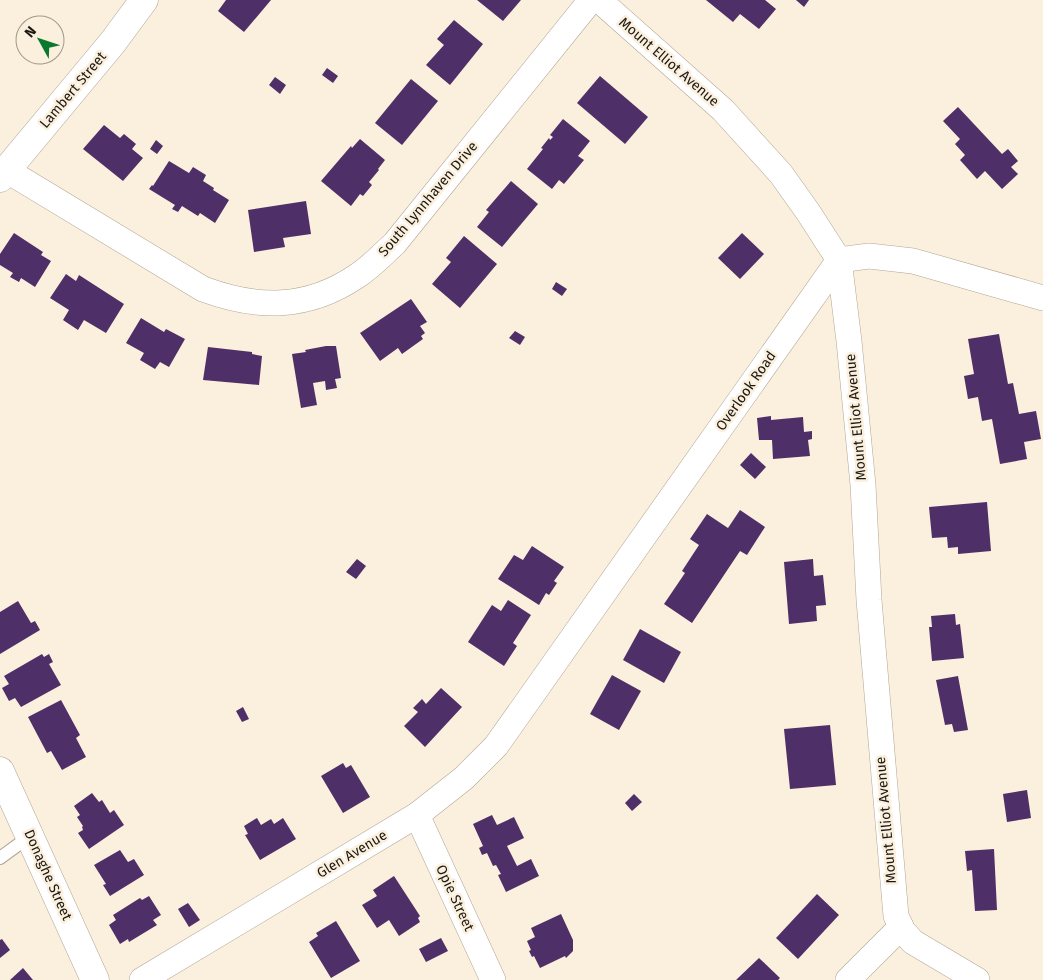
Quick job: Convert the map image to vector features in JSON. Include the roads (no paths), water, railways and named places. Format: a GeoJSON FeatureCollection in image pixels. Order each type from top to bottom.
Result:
{"type":"FeatureCollection","features":[{"type":"Feature","properties":{"kind":"street","name":"Lambert Street"},"geometry":{"type":"LineString","coordinates":[[3,174],[113,42],[144,0]]}},
{"type":"Feature","properties":{"kind":"street","name":"South Lynnhaven Drive"},"geometry":{"type":"LineString","coordinates":[[3,174],[203,289],[222,296],[248,301],[272,304],[297,302],[325,292],[352,279],[374,263],[395,243],[591,0]]}},
{"type":"Feature","properties":{"kind":"street","name":"Mount Elliot Avenue"},"geometry":{"type":"LineString","coordinates":[[599,0],[729,117],[781,174],[808,212],[838,260],[849,342],[863,485],[869,600],[894,905],[901,927]]}},
{"type":"Feature","properties":{"kind":"street"},"geometry":{"type":"LineString","coordinates":[[838,260],[868,256],[912,261],[1043,298]]}},
{"type":"Feature","properties":{"kind":"street","name":"Overlook Road"},"geometry":{"type":"LineString","coordinates":[[533,694],[838,260]]}},
{"type":"Feature","properties":{"kind":"street","name":"Glen Avenue"},"geometry":{"type":"LineString","coordinates":[[142,980],[417,815],[464,778],[496,746],[533,694]]}},
{"type":"Feature","properties":{"kind":"street","name":"Donaghe Street"},"geometry":{"type":"LineString","coordinates":[[0,771],[95,980]]}},
{"type":"Feature","properties":{"kind":"street","name":"Opie Street"},"geometry":{"type":"LineString","coordinates":[[417,815],[494,980]]}},
{"type":"Feature","properties":{"kind":"street"},"geometry":{"type":"LineString","coordinates":[[848,980],[901,927],[913,942],[977,980]]}},
{"type":"Feature","properties":{"kind":"lane"},"geometry":{"type":"LineString","coordinates":[[0,858],[30,836]]}}]}
